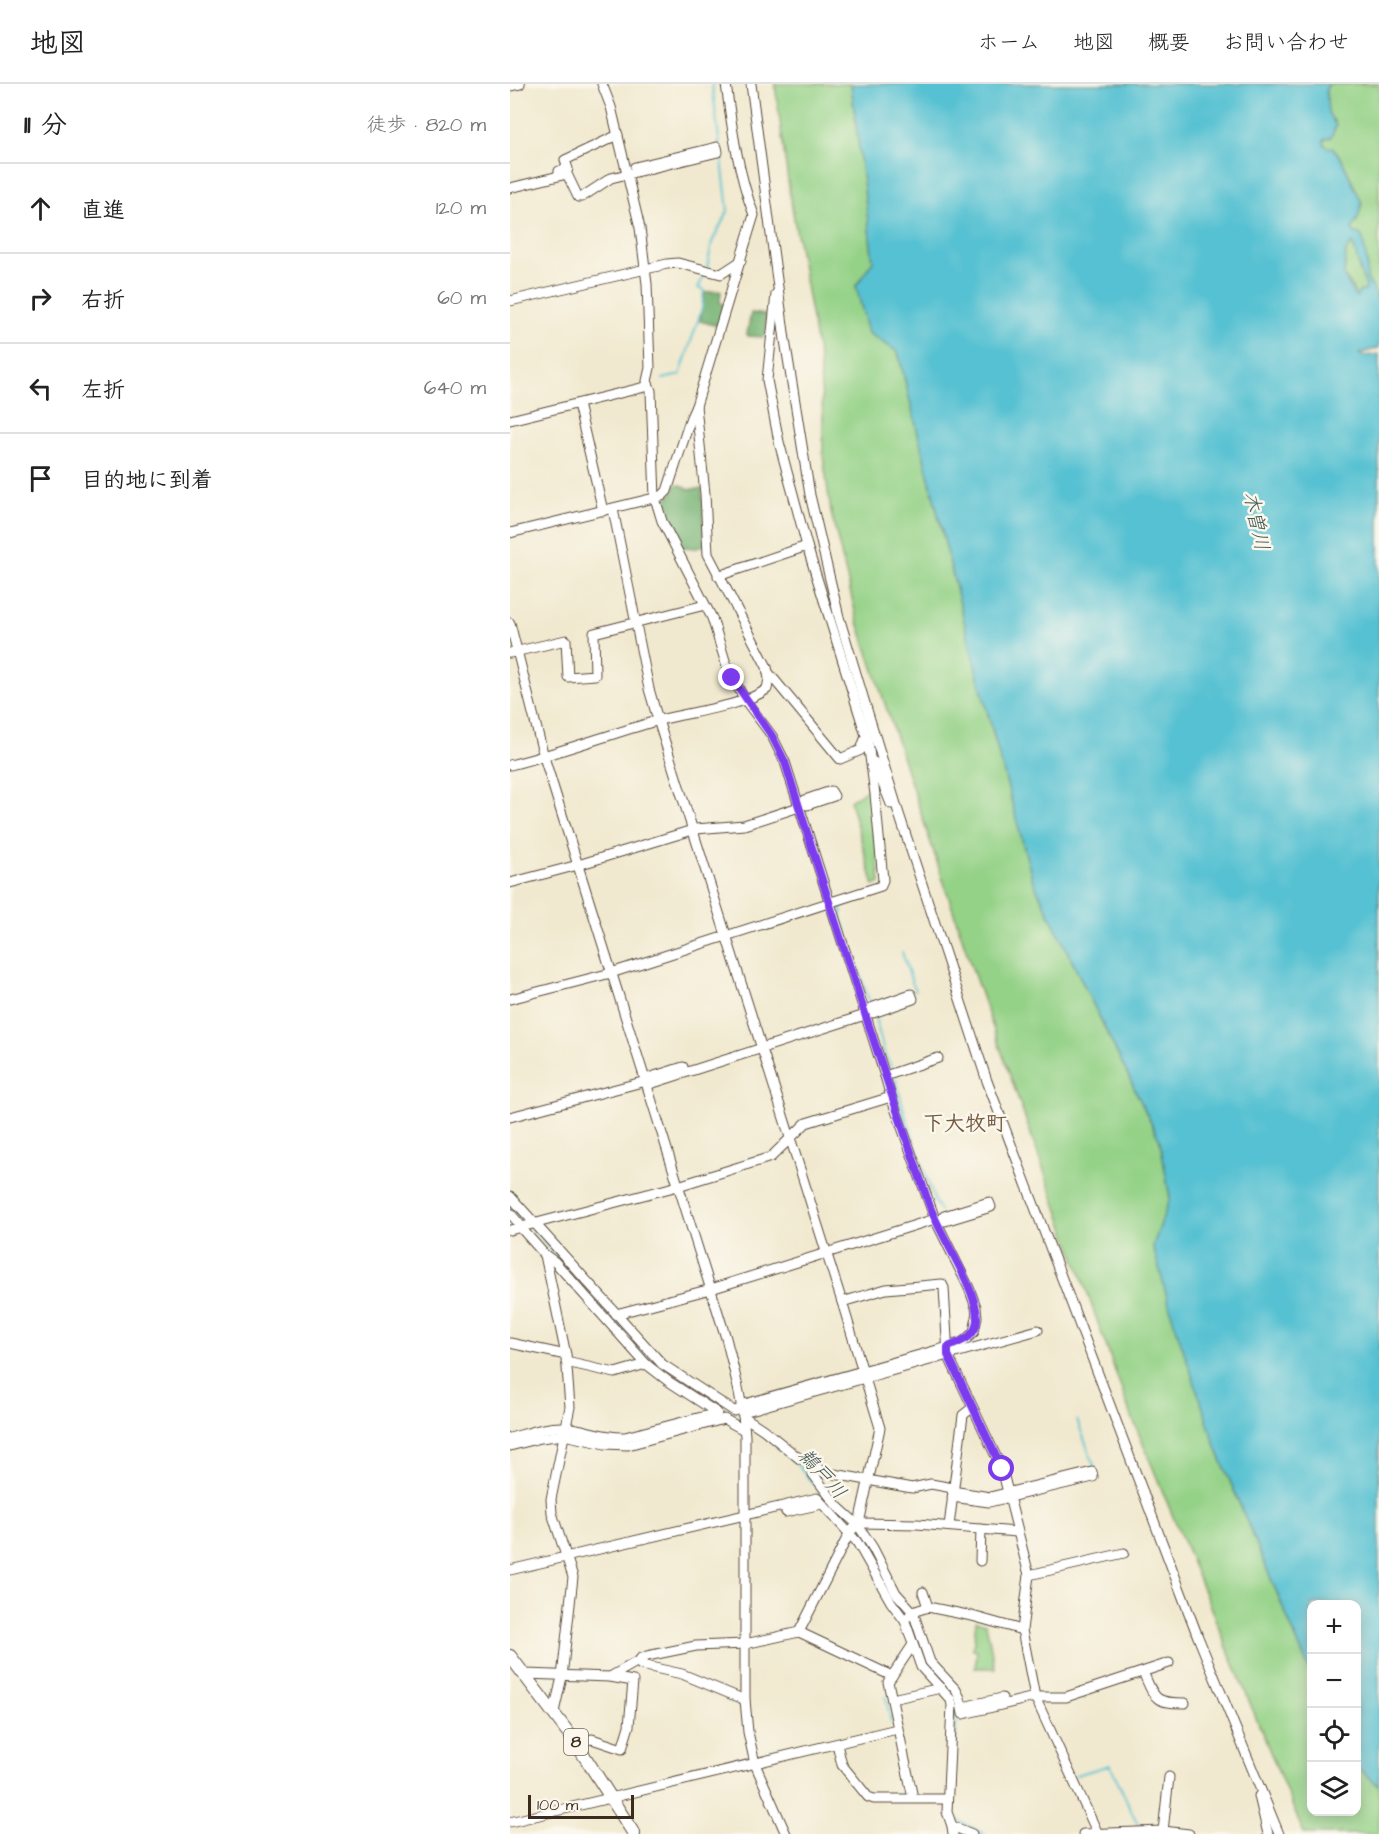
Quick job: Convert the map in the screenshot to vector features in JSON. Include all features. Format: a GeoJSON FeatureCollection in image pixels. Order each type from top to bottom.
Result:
{"type":"FeatureCollection","features":[{"type":"Feature","properties":{"kind":"main road","name":"8"},"geometry":{"type":"LineString","coordinates":[[510,1656],[519,1672],[554,1712],[576,1743],[634,1834]]}},
{"type":"Feature","properties":{"kind":"street"},"geometry":{"type":"LineString","coordinates":[[510,86],[520,84]]}},
{"type":"Feature","properties":{"kind":"street"},"geometry":{"type":"LineString","coordinates":[[602,84],[631,173],[640,228],[645,268],[650,368],[648,384],[655,498],[662,521],[717,631],[727,668],[778,746],[800,804],[891,1097],[937,1221],[969,1288],[977,1317],[974,1332],[948,1351]]}},
{"type":"Feature","properties":{"kind":"street"},"geometry":{"type":"LineString","coordinates":[[510,533],[655,498],[667,491],[696,406],[754,215],[737,158],[726,84]]}},
{"type":"Feature","properties":{"kind":"street"},"geometry":{"type":"LineString","coordinates":[[748,84],[754,110],[810,495],[839,617],[899,814],[991,1092],[1198,1637],[1279,1834]]}},
{"type":"Feature","properties":{"kind":"street"},"geometry":{"type":"LineString","coordinates":[[510,183],[568,169],[565,160],[618,135]]}},
{"type":"Feature","properties":{"kind":"street"},"geometry":{"type":"LineString","coordinates":[[510,188],[567,174],[578,197],[582,197],[611,178],[718,152],[717,147],[635,167],[631,173]]}},
{"type":"Feature","properties":{"kind":"street"},"geometry":{"type":"LineString","coordinates":[[510,301],[645,268],[678,263],[721,274],[741,261]]}},
{"type":"Feature","properties":{"kind":"street"},"geometry":{"type":"LineString","coordinates":[[778,284],[773,307],[767,380],[779,442],[807,546],[867,739],[889,800],[899,814]]}},
{"type":"Feature","properties":{"kind":"street"},"geometry":{"type":"LineString","coordinates":[[510,420],[648,384]]}},
{"type":"Feature","properties":{"kind":"street"},"geometry":{"type":"LineString","coordinates":[[510,415],[648,384]]}},
{"type":"Feature","properties":{"kind":"street"},"geometry":{"type":"LineString","coordinates":[[578,404],[608,510],[658,720],[880,1428],[869,1482],[855,1528],[799,1632]]}},
{"type":"Feature","properties":{"kind":"street"},"geometry":{"type":"LineString","coordinates":[[696,406],[705,494],[708,554],[718,576],[768,672],[840,759],[861,750],[867,739]]}},
{"type":"Feature","properties":{"kind":"street"},"geometry":{"type":"LineString","coordinates":[[718,576],[807,546]]}},
{"type":"Feature","properties":{"kind":"street"},"geometry":{"type":"LineString","coordinates":[[513,649],[566,640],[568,677],[595,675],[594,633],[704,603]]}},
{"type":"Feature","properties":{"kind":"street"},"geometry":{"type":"LineString","coordinates":[[591,627],[635,620]]}},
{"type":"Feature","properties":{"kind":"street"},"geometry":{"type":"LineString","coordinates":[[510,623],[513,649],[544,757],[726,1338],[743,1417],[746,1518],[745,1700],[754,1761],[786,1834]]}},
{"type":"Feature","properties":{"kind":"street"},"geometry":{"type":"LineString","coordinates":[[513,649],[564,634]]}},
{"type":"Feature","properties":{"kind":"street"},"geometry":{"type":"LineString","coordinates":[[510,765],[544,757],[658,720],[746,700],[767,689],[768,672]]}},
{"type":"Feature","properties":{"kind":"street"},"geometry":{"type":"LineString","coordinates":[[510,999],[611,973],[881,886],[883,880],[875,794],[867,739]]}},
{"type":"Feature","properties":{"kind":"street"},"geometry":{"type":"LineString","coordinates":[[510,883],[692,827],[744,819],[800,804]]}},
{"type":"Feature","properties":{"kind":"street"},"geometry":{"type":"LineString","coordinates":[[510,878],[577,863]]}},
{"type":"Feature","properties":{"kind":"street"},"geometry":{"type":"LineString","coordinates":[[510,1116],[646,1082],[866,1012]]}},
{"type":"Feature","properties":{"kind":"street"},"geometry":{"type":"LineString","coordinates":[[885,1076],[938,1058]]}},
{"type":"Feature","properties":{"kind":"street"},"geometry":{"type":"LineString","coordinates":[[510,1230],[678,1186],[771,1157],[806,1124],[891,1097]]}},
{"type":"Feature","properties":{"kind":"street"},"geometry":{"type":"LineString","coordinates":[[510,1196],[545,1256],[566,1359],[570,1407],[551,1506],[573,1577],[562,1677],[554,1712]]}},
{"type":"Feature","properties":{"kind":"street"},"geometry":{"type":"LineString","coordinates":[[510,1213],[527,1226],[662,1364],[743,1417],[800,1459],[805,1458],[816,1471],[837,1506],[855,1528],[891,1602],[909,1617],[930,1662],[956,1690],[963,1707],[1066,1691],[1125,1672]]}},
{"type":"Feature","properties":{"kind":"street"},"geometry":{"type":"LineString","coordinates":[[618,1317],[712,1292],[937,1221]]}},
{"type":"Feature","properties":{"kind":"street"},"geometry":{"type":"LineString","coordinates":[[545,1256],[555,1262],[646,1365],[720,1415]]}},
{"type":"Feature","properties":{"kind":"street"},"geometry":{"type":"LineString","coordinates":[[842,1302],[886,1288],[942,1284],[945,1288],[948,1351],[972,1408],[1002,1469],[1029,1575],[1022,1630],[1035,1694],[1098,1834]]}},
{"type":"Feature","properties":{"kind":"street"},"geometry":{"type":"LineString","coordinates":[[510,1437],[545,1428],[565,1431],[605,1444],[628,1445],[720,1415],[743,1417],[864,1375],[1038,1329]]}},
{"type":"Feature","properties":{"kind":"street"},"geometry":{"type":"LineString","coordinates":[[510,1343],[615,1373],[646,1365]]}},
{"type":"Feature","properties":{"kind":"street"},"geometry":{"type":"LineString","coordinates":[[949,1526],[963,1415],[972,1408]]}},
{"type":"Feature","properties":{"kind":"street"},"geometry":{"type":"LineString","coordinates":[[510,1446],[565,1431]]}},
{"type":"Feature","properties":{"kind":"street"},"geometry":{"type":"LineString","coordinates":[[816,1471],[916,1493],[931,1490],[952,1492],[989,1502],[1008,1495],[1092,1472],[1093,1477],[1008,1495]]}},
{"type":"Feature","properties":{"kind":"street"},"geometry":{"type":"LineString","coordinates":[[510,1570],[568,1560],[746,1518],[822,1504],[855,1528],[949,1526],[1017,1532]]}},
{"type":"Feature","properties":{"kind":"street"},"geometry":{"type":"LineString","coordinates":[[980,1561],[981,1529]]}},
{"type":"Feature","properties":{"kind":"street"},"geometry":{"type":"LineString","coordinates":[[1029,1575],[1124,1553]]}},
{"type":"Feature","properties":{"kind":"street"},"geometry":{"type":"LineString","coordinates":[[510,1578],[568,1560]]}},
{"type":"Feature","properties":{"kind":"street"},"geometry":{"type":"LineString","coordinates":[[923,1592],[928,1607]]}},
{"type":"Feature","properties":{"kind":"street"},"geometry":{"type":"LineString","coordinates":[[909,1617],[928,1607],[1022,1630]]}},
{"type":"Feature","properties":{"kind":"street"},"geometry":{"type":"LineString","coordinates":[[909,1617],[912,1646],[921,1666],[948,1695],[952,1705],[947,1799],[947,1812],[952,1830],[972,1834]]}},
{"type":"Feature","properties":{"kind":"street"},"geometry":{"type":"LineString","coordinates":[[610,1677],[641,1658],[696,1646],[745,1644],[799,1632],[892,1676]]}},
{"type":"Feature","properties":{"kind":"street"},"geometry":{"type":"LineString","coordinates":[[912,1646],[888,1682],[913,1798]]}},
{"type":"Feature","properties":{"kind":"street"},"geometry":{"type":"LineString","coordinates":[[641,1658],[641,1665],[682,1674],[745,1700]]}},
{"type":"Feature","properties":{"kind":"street"},"geometry":{"type":"LineString","coordinates":[[1035,1694],[1066,1696],[1169,1662]]}},
{"type":"Feature","properties":{"kind":"street"},"geometry":{"type":"LineString","coordinates":[[519,1672],[562,1677],[610,1677],[633,1681],[629,1726],[622,1749],[592,1739],[576,1743]]}},
{"type":"Feature","properties":{"kind":"street"},"geometry":{"type":"LineString","coordinates":[[1143,1672],[1153,1695],[1165,1703],[1185,1703]]}},
{"type":"Feature","properties":{"kind":"street"},"geometry":{"type":"LineString","coordinates":[[892,1700],[941,1688]]}},
{"type":"Feature","properties":{"kind":"street"},"geometry":{"type":"LineString","coordinates":[[754,1761],[897,1727]]}},
{"type":"Feature","properties":{"kind":"street"},"geometry":{"type":"LineString","coordinates":[[510,1817],[897,1727]]}},
{"type":"Feature","properties":{"kind":"street"},"geometry":{"type":"LineString","coordinates":[[837,1743],[842,1765],[868,1797],[874,1799],[947,1799]]}},
{"type":"Feature","properties":{"kind":"street"},"geometry":{"type":"LineString","coordinates":[[1163,1831],[1169,1777]]}},
{"type":"Feature","properties":{"kind":"street"},"geometry":{"type":"LineString","coordinates":[[1260,1786],[1258,1791],[1268,1834]]}},
{"type":"Feature","properties":{"kind":"street"},"geometry":{"type":"LineString","coordinates":[[510,1822],[611,1795]]}},
{"type":"Feature","properties":{"kind":"street"},"geometry":{"type":"LineString","coordinates":[[1083,1834],[1163,1831],[1189,1834]]}},
{"type":"Feature","properties":{"kind":"green space"},"geometry":{"type":"Polygon","coordinates":[[[775,84],[851,84],[873,261],[856,286],[898,352],[976,669],[1033,881],[1160,1141],[1170,1198],[1153,1246],[1217,1450],[1307,1664],[1307,1816],[1361,1816],[1361,1770],[1379,1786],[1379,1834],[1304,1834],[1129,1410],[975,977],[857,619],[831,512],[823,456],[819,358],[790,196],[775,84]]]}},
{"type":"Feature","properties":{"kind":"green space"},"geometry":{"type":"Polygon","coordinates":[[[1329,84],[1379,84],[1379,304],[1367,279],[1367,262],[1364,251],[1352,229],[1362,203],[1341,158],[1324,144],[1324,140],[1334,129],[1335,122],[1326,104],[1329,84]]]}},
{"type":"Feature","properties":{"kind":"green space"},"geometry":{"type":"Polygon","coordinates":[[[1352,243],[1366,285],[1365,291],[1360,291],[1356,298],[1351,285],[1344,276],[1346,251],[1352,243]]]}},
{"type":"Feature","properties":{"kind":"green space"},"geometry":{"type":"Polygon","coordinates":[[[721,291],[720,302],[724,305],[718,326],[700,321],[705,292],[721,291]]]}},
{"type":"Feature","properties":{"kind":"green space"},"geometry":{"type":"Polygon","coordinates":[[[751,313],[766,315],[766,335],[763,337],[747,334],[751,313]]]}},
{"type":"Feature","properties":{"kind":"green space"},"geometry":{"type":"Polygon","coordinates":[[[675,485],[689,489],[702,489],[705,545],[697,548],[682,547],[668,525],[661,500],[671,496],[675,485]]]}},
{"type":"Feature","properties":{"kind":"green space"},"geometry":{"type":"Polygon","coordinates":[[[872,786],[880,883],[874,886],[850,801],[872,786]]]}},
{"type":"Feature","properties":{"kind":"green space"},"geometry":{"type":"Polygon","coordinates":[[[976,1621],[986,1624],[995,1668],[975,1668],[977,1650],[973,1649],[976,1621]]]}},
{"type":"Feature","properties":{"kind":"water","name":"木曽川"},"geometry":{"type":"Polygon","coordinates":[[[851,84],[1329,84],[1326,89],[1328,112],[1336,126],[1331,137],[1324,140],[1324,144],[1329,148],[1332,147],[1341,158],[1362,203],[1352,229],[1363,239],[1367,279],[1379,304],[1379,348],[1359,354],[1363,356],[1379,354],[1379,1786],[1361,1770],[1361,1600],[1307,1600],[1307,1664],[1217,1450],[1173,1319],[1153,1246],[1170,1198],[1160,1141],[1033,881],[976,669],[898,352],[868,333],[856,286],[873,261],[851,84]],[[1352,243],[1346,251],[1344,276],[1356,297],[1360,291],[1365,291],[1366,285],[1352,243]]]}},
{"type":"Feature","properties":{"kind":"waterway"},"geometry":{"type":"LineString","coordinates":[[712,84],[720,147]]}},
{"type":"Feature","properties":{"kind":"waterway"},"geometry":{"type":"LineString","coordinates":[[707,268],[712,242],[728,211],[721,152]]}},
{"type":"Feature","properties":{"kind":"waterway"},"geometry":{"type":"LineString","coordinates":[[663,379],[680,375],[702,308],[704,290],[698,288],[706,272]]}},
{"type":"Feature","properties":{"kind":"waterway"},"geometry":{"type":"LineString","coordinates":[[841,906],[842,919],[872,1005]]}},
{"type":"Feature","properties":{"kind":"waterway"},"geometry":{"type":"LineString","coordinates":[[902,952],[915,991]]}},
{"type":"Feature","properties":{"kind":"waterway"},"geometry":{"type":"LineString","coordinates":[[875,1017],[885,1056],[891,1066]]}},
{"type":"Feature","properties":{"kind":"waterway"},"geometry":{"type":"LineString","coordinates":[[895,1077],[905,1114],[935,1202],[941,1212]]}},
{"type":"Feature","properties":{"kind":"waterway"},"geometry":{"type":"LineString","coordinates":[[893,1088],[907,1128]]}},
{"type":"Feature","properties":{"kind":"waterway","name":"鵜戸川"},"geometry":{"type":"LineString","coordinates":[[510,1203],[526,1221]]}},
{"type":"Feature","properties":{"kind":"waterway","name":"鵜戸川"},"geometry":{"type":"LineString","coordinates":[[532,1228],[656,1366],[740,1420]]}},
{"type":"Feature","properties":{"kind":"waterway"},"geometry":{"type":"LineString","coordinates":[[1077,1420],[1095,1468]]}},
{"type":"Feature","properties":{"kind":"waterway","name":"鵜戸川"},"geometry":{"type":"LineString","coordinates":[[747,1425],[770,1440]]}},
{"type":"Feature","properties":{"kind":"waterway","name":"鵜戸川"},"geometry":{"type":"LineString","coordinates":[[774,1444],[797,1464],[829,1503]]}},
{"type":"Feature","properties":{"kind":"waterway","name":"鵜戸川"},"geometry":{"type":"LineString","coordinates":[[844,1518],[852,1527]]}},
{"type":"Feature","properties":{"kind":"waterway","name":"鵜戸川"},"geometry":{"type":"LineString","coordinates":[[893,1596],[906,1613]]}},
{"type":"Feature","properties":{"kind":"waterway","name":"鵜戸川"},"geometry":{"type":"LineString","coordinates":[[909,1618],[926,1663]]}},
{"type":"Feature","properties":{"kind":"waterway","name":"鵜戸川"},"geometry":{"type":"LineString","coordinates":[[929,1668],[951,1693]]}},
{"type":"Feature","properties":{"kind":"waterway"},"geometry":{"type":"LineString","coordinates":[[887,1697],[891,1722]]}},
{"type":"Feature","properties":{"kind":"waterway","name":"鵜戸川"},"geometry":{"type":"LineString","coordinates":[[957,1702],[952,1811],[957,1820],[984,1834]]}},
{"type":"Feature","properties":{"kind":"waterway"},"geometry":{"type":"LineString","coordinates":[[1076,1775],[1110,1765],[1139,1827]]}},
{"type":"Feature","properties":{"kind":"district","name":"下大牧町"},"geometry":{"type":"Point","coordinates":[965,1123]}},
{"type":"Feature","properties":{"kind":"route"},"geometry":{"type":"LineString","coordinates":[[732,678],[772,736],[785,762],[891,1097],[935,1219],[969,1288],[977,1317],[974,1332],[963,1342],[948,1347],[948,1355],[1002,1469]]}}]}
